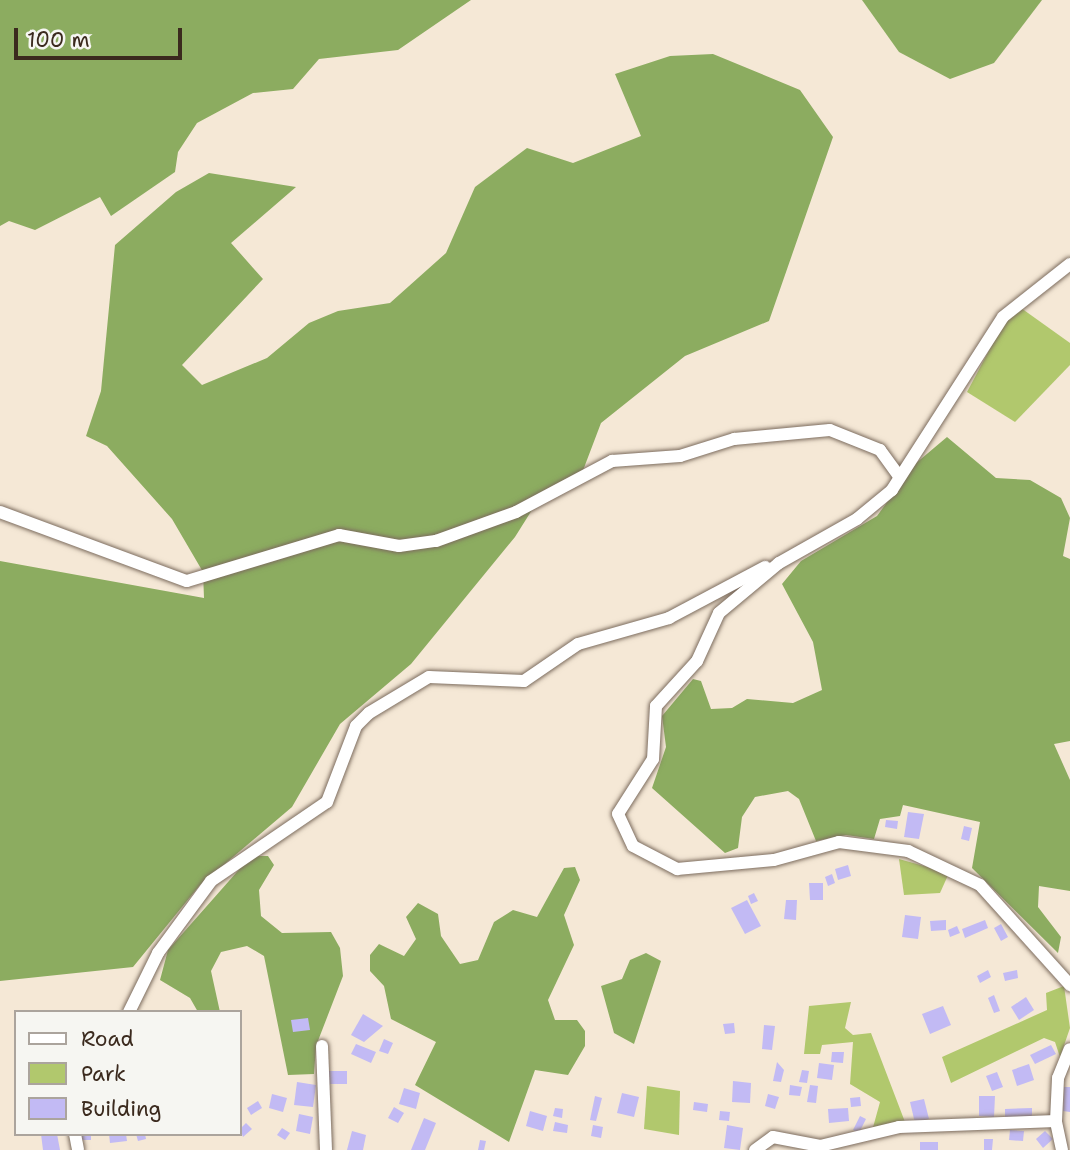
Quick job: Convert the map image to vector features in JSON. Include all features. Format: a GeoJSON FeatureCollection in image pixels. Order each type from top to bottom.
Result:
{"type":"FeatureCollection","features":[{"type":"Feature","properties":{"kind":"street"},"geometry":{"type":"LineString","coordinates":[[1070,264],[1003,317],[899,475],[875,506],[779,564],[719,613],[697,661],[656,706],[653,759],[618,814],[625,837],[654,861],[696,871],[839,842],[908,851],[980,885],[1070,985]]}},
{"type":"Feature","properties":{"kind":"street"},"geometry":{"type":"LineString","coordinates":[[0,512],[187,581],[339,534],[399,546],[436,541],[516,512],[612,461],[680,456],[734,439],[830,430],[880,450],[899,475]]}},
{"type":"Feature","properties":{"kind":"street"},"geometry":{"type":"LineString","coordinates":[[130,1010],[158,953],[211,881],[327,802],[356,726],[369,713],[429,677],[524,681],[578,644],[669,618],[722,586],[779,564]]}},
{"type":"Feature","properties":{"kind":"street"},"geometry":{"type":"LineString","coordinates":[[322,1046],[326,1150]]}},
{"type":"Feature","properties":{"kind":"street"},"geometry":{"type":"LineString","coordinates":[[1062,1150],[1056,1121],[1060,1065],[1070,1049]]}},
{"type":"Feature","properties":{"kind":"street"},"geometry":{"type":"LineString","coordinates":[[755,1150],[773,1137],[820,1146],[899,1127],[1056,1121]]}},
{"type":"Feature","properties":{"kind":"green space"},"geometry":{"type":"Polygon","coordinates":[[[0,0],[471,0],[398,50],[319,59],[293,89],[253,93],[197,123],[178,152],[175,172],[111,216],[100,197],[35,230],[9,221],[0,226],[0,0]]]}},
{"type":"Feature","properties":{"kind":"green space"},"geometry":{"type":"Polygon","coordinates":[[[862,0],[1042,0],[994,63],[950,79],[899,52],[862,0]]]}},
{"type":"Feature","properties":{"kind":"green space"},"geometry":{"type":"Polygon","coordinates":[[[713,54],[800,90],[833,137],[769,321],[685,356],[601,423],[579,481],[542,494],[515,537],[411,664],[340,724],[292,807],[200,885],[133,967],[0,981],[0,561],[204,598],[203,572],[172,519],[107,446],[86,436],[101,391],[115,245],[176,192],[209,173],[296,187],[231,243],[263,279],[182,365],[202,385],[267,358],[309,323],[338,311],[390,303],[446,253],[475,187],[527,148],[573,163],[641,136],[615,74],[670,56],[713,54]]]}},
{"type":"Feature","properties":{"kind":"green space"},"geometry":{"type":"Polygon","coordinates":[[[1021,308],[1070,343],[1070,365],[1015,422],[967,392],[1002,326],[1021,308]]]}},
{"type":"Feature","properties":{"kind":"green space"},"geometry":{"type":"Polygon","coordinates":[[[947,437],[996,478],[1030,480],[1061,498],[1070,518],[1063,556],[1070,559],[1070,741],[1054,744],[1070,780],[1070,891],[1039,886],[1038,907],[1061,937],[1058,953],[972,868],[980,822],[903,805],[900,816],[880,819],[874,839],[846,835],[816,841],[799,799],[788,791],[755,797],[742,817],[738,848],[725,853],[652,788],[666,747],[662,716],[693,679],[701,681],[711,709],[732,708],[747,699],[793,703],[822,690],[813,642],[782,584],[801,561],[877,516],[915,464],[947,437]]]}},
{"type":"Feature","properties":{"kind":"green space"},"geometry":{"type":"Polygon","coordinates":[[[251,856],[268,856],[274,865],[259,890],[261,916],[282,933],[331,932],[340,948],[343,976],[316,1046],[314,1074],[288,1075],[264,956],[247,946],[221,952],[211,971],[220,1010],[197,1010],[190,998],[160,980],[168,950],[251,856]]]}},
{"type":"Feature","properties":{"kind":"green space"},"geometry":{"type":"Polygon","coordinates":[[[899,859],[949,873],[940,893],[904,895],[899,859]]]}},
{"type":"Feature","properties":{"kind":"green space"},"geometry":{"type":"Polygon","coordinates":[[[575,867],[580,880],[564,915],[574,945],[548,1000],[555,1020],[577,1020],[585,1031],[585,1046],[568,1075],[535,1070],[509,1142],[415,1085],[436,1042],[391,1019],[384,986],[370,971],[370,955],[379,944],[404,956],[416,939],[406,917],[418,903],[438,914],[441,936],[460,964],[478,960],[494,922],[513,910],[537,917],[564,868],[575,867]]]}},
{"type":"Feature","properties":{"kind":"green space"},"geometry":{"type":"Polygon","coordinates":[[[646,953],[661,961],[634,1044],[614,1033],[601,986],[622,979],[630,960],[646,953]]]}},
{"type":"Feature","properties":{"kind":"green space"},"geometry":{"type":"Polygon","coordinates":[[[1064,986],[1070,1028],[1060,1057],[1055,1042],[1044,1038],[951,1083],[942,1057],[1047,1010],[1046,993],[1064,986]]]}},
{"type":"Feature","properties":{"kind":"green space"},"geometry":{"type":"Polygon","coordinates":[[[851,1002],[845,1028],[853,1035],[871,1033],[905,1122],[872,1131],[880,1102],[850,1084],[853,1042],[822,1045],[820,1054],[804,1054],[809,1006],[851,1002]]]}},
{"type":"Feature","properties":{"kind":"green space"},"geometry":{"type":"Polygon","coordinates":[[[647,1086],[680,1091],[679,1135],[644,1129],[647,1086]]]}},
{"type":"Feature","properties":{"kind":"building"},"geometry":{"type":"Polygon","coordinates":[[[908,812],[924,814],[919,839],[904,837],[908,812]]]}},
{"type":"Feature","properties":{"kind":"building"},"geometry":{"type":"Polygon","coordinates":[[[886,820],[898,821],[897,829],[885,827],[886,820]]]}},
{"type":"Feature","properties":{"kind":"building"},"geometry":{"type":"Polygon","coordinates":[[[964,826],[972,828],[969,841],[961,839],[964,826]]]}},
{"type":"Feature","properties":{"kind":"building"},"geometry":{"type":"Polygon","coordinates":[[[848,865],[851,876],[838,880],[835,869],[848,865]]]}},
{"type":"Feature","properties":{"kind":"building"},"geometry":{"type":"Polygon","coordinates":[[[832,874],[835,883],[828,886],[825,877],[832,874]]]}},
{"type":"Feature","properties":{"kind":"building"},"geometry":{"type":"Polygon","coordinates":[[[809,883],[823,883],[823,900],[810,900],[809,883]]]}},
{"type":"Feature","properties":{"kind":"building"},"geometry":{"type":"Polygon","coordinates":[[[754,893],[758,901],[751,904],[748,896],[754,893]]]}},
{"type":"Feature","properties":{"kind":"building"},"geometry":{"type":"Polygon","coordinates":[[[747,900],[761,926],[745,934],[731,908],[747,900]]]}},
{"type":"Feature","properties":{"kind":"building"},"geometry":{"type":"Polygon","coordinates":[[[786,900],[797,900],[796,920],[784,919],[786,900]]]}},
{"type":"Feature","properties":{"kind":"building"},"geometry":{"type":"Polygon","coordinates":[[[905,915],[921,917],[918,939],[902,937],[905,915]]]}},
{"type":"Feature","properties":{"kind":"building"},"geometry":{"type":"Polygon","coordinates":[[[946,920],[946,930],[931,931],[930,921],[946,920]]]}},
{"type":"Feature","properties":{"kind":"building"},"geometry":{"type":"Polygon","coordinates":[[[985,920],[988,928],[965,938],[962,929],[985,920]]]}},
{"type":"Feature","properties":{"kind":"building"},"geometry":{"type":"Polygon","coordinates":[[[1001,924],[1008,937],[1001,941],[994,928],[1001,924]]]}},
{"type":"Feature","properties":{"kind":"building"},"geometry":{"type":"Polygon","coordinates":[[[957,926],[960,933],[950,937],[948,930],[957,926]]]}},
{"type":"Feature","properties":{"kind":"building"},"geometry":{"type":"Polygon","coordinates":[[[988,970],[991,977],[980,983],[977,976],[988,970]]]}},
{"type":"Feature","properties":{"kind":"building"},"geometry":{"type":"Polygon","coordinates":[[[1017,970],[1018,978],[1005,981],[1003,973],[1017,970]]]}},
{"type":"Feature","properties":{"kind":"building"},"geometry":{"type":"Polygon","coordinates":[[[994,995],[1000,1011],[994,1013],[988,998],[994,995]]]}},
{"type":"Feature","properties":{"kind":"building"},"geometry":{"type":"Polygon","coordinates":[[[1026,997],[1034,1010],[1019,1020],[1011,1007],[1026,997]]]}},
{"type":"Feature","properties":{"kind":"building"},"geometry":{"type":"Polygon","coordinates":[[[943,1006],[951,1025],[930,1034],[922,1014],[943,1006]]]}},
{"type":"Feature","properties":{"kind":"building"},"geometry":{"type":"Polygon","coordinates":[[[363,1014],[383,1026],[364,1042],[351,1035],[363,1014]]]}},
{"type":"Feature","properties":{"kind":"building"},"geometry":{"type":"Polygon","coordinates":[[[308,1018],[310,1030],[293,1032],[291,1020],[308,1018]]]}},
{"type":"Feature","properties":{"kind":"building"},"geometry":{"type":"Polygon","coordinates":[[[734,1023],[735,1033],[725,1034],[723,1024],[734,1023]]]}},
{"type":"Feature","properties":{"kind":"building"},"geometry":{"type":"Polygon","coordinates":[[[764,1025],[775,1026],[772,1050],[762,1049],[764,1025]]]}},
{"type":"Feature","properties":{"kind":"building"},"geometry":{"type":"Polygon","coordinates":[[[384,1039],[393,1043],[388,1054],[379,1051],[384,1039]]]}},
{"type":"Feature","properties":{"kind":"building"},"geometry":{"type":"Polygon","coordinates":[[[356,1044],[376,1052],[371,1063],[351,1054],[356,1044]]]}},
{"type":"Feature","properties":{"kind":"building"},"geometry":{"type":"Polygon","coordinates":[[[1051,1045],[1056,1054],[1035,1064],[1030,1055],[1051,1045]]]}},
{"type":"Feature","properties":{"kind":"building"},"geometry":{"type":"Polygon","coordinates":[[[832,1052],[844,1052],[843,1063],[831,1062],[832,1052]]]}},
{"type":"Feature","properties":{"kind":"building"},"geometry":{"type":"Polygon","coordinates":[[[777,1062],[784,1070],[781,1082],[773,1081],[777,1062]]]}},
{"type":"Feature","properties":{"kind":"building"},"geometry":{"type":"Polygon","coordinates":[[[819,1063],[834,1065],[832,1080],[817,1078],[819,1063]]]}},
{"type":"Feature","properties":{"kind":"building"},"geometry":{"type":"Polygon","coordinates":[[[1029,1064],[1034,1080],[1017,1086],[1012,1070],[1029,1064]]]}},
{"type":"Feature","properties":{"kind":"building"},"geometry":{"type":"Polygon","coordinates":[[[802,1070],[809,1071],[807,1083],[799,1082],[802,1070]]]}},
{"type":"Feature","properties":{"kind":"building"},"geometry":{"type":"Polygon","coordinates":[[[328,1071],[347,1071],[347,1084],[327,1084],[328,1071]]]}},
{"type":"Feature","properties":{"kind":"building"},"geometry":{"type":"Polygon","coordinates":[[[997,1072],[1003,1087],[992,1091],[986,1076],[997,1072]]]}},
{"type":"Feature","properties":{"kind":"building"},"geometry":{"type":"Polygon","coordinates":[[[733,1081],[751,1083],[750,1103],[732,1102],[733,1081]]]}},
{"type":"Feature","properties":{"kind":"building"},"geometry":{"type":"Polygon","coordinates":[[[297,1082],[316,1085],[313,1107],[294,1105],[297,1082]]]}},
{"type":"Feature","properties":{"kind":"building"},"geometry":{"type":"Polygon","coordinates":[[[790,1085],[802,1087],[800,1096],[789,1095],[790,1085]]]}},
{"type":"Feature","properties":{"kind":"building"},"geometry":{"type":"Polygon","coordinates":[[[810,1085],[818,1086],[816,1103],[807,1102],[810,1085]]]}},
{"type":"Feature","properties":{"kind":"building"},"geometry":{"type":"Polygon","coordinates":[[[1064,1087],[1070,1087],[1070,1112],[1063,1111],[1064,1087]]]}},
{"type":"Feature","properties":{"kind":"building"},"geometry":{"type":"Polygon","coordinates":[[[404,1088],[420,1093],[416,1109],[399,1104],[404,1088]]]}},
{"type":"Feature","properties":{"kind":"building"},"geometry":{"type":"Polygon","coordinates":[[[622,1093],[639,1097],[634,1117],[617,1113],[622,1093]]]}},
{"type":"Feature","properties":{"kind":"building"},"geometry":{"type":"Polygon","coordinates":[[[272,1094],[287,1098],[283,1112],[269,1108],[272,1094]]]}},
{"type":"Feature","properties":{"kind":"building"},"geometry":{"type":"Polygon","coordinates":[[[768,1094],[779,1097],[775,1109],[765,1106],[768,1094]]]}},
{"type":"Feature","properties":{"kind":"building"},"geometry":{"type":"Polygon","coordinates":[[[595,1096],[602,1098],[596,1121],[590,1120],[595,1096]]]}},
{"type":"Feature","properties":{"kind":"building"},"geometry":{"type":"Polygon","coordinates":[[[979,1096],[995,1096],[994,1117],[979,1116],[979,1096]]]}},
{"type":"Feature","properties":{"kind":"building"},"geometry":{"type":"Polygon","coordinates":[[[860,1097],[861,1106],[851,1107],[850,1098],[860,1097]]]}},
{"type":"Feature","properties":{"kind":"building"},"geometry":{"type":"Polygon","coordinates":[[[924,1099],[929,1119],[915,1123],[910,1102],[924,1099]]]}},
{"type":"Feature","properties":{"kind":"building"},"geometry":{"type":"Polygon","coordinates":[[[258,1101],[262,1108],[251,1115],[247,1108],[258,1101]]]}},
{"type":"Feature","properties":{"kind":"building"},"geometry":{"type":"Polygon","coordinates":[[[694,1102],[708,1104],[707,1112],[693,1110],[694,1102]]]}},
{"type":"Feature","properties":{"kind":"building"},"geometry":{"type":"Polygon","coordinates":[[[394,1107],[404,1113],[398,1123],[388,1118],[394,1107]]]}},
{"type":"Feature","properties":{"kind":"building"},"geometry":{"type":"Polygon","coordinates":[[[555,1108],[563,1109],[562,1118],[553,1116],[555,1108]]]}},
{"type":"Feature","properties":{"kind":"building"},"geometry":{"type":"Polygon","coordinates":[[[848,1108],[849,1121],[829,1123],[828,1109],[848,1108]]]}},
{"type":"Feature","properties":{"kind":"building"},"geometry":{"type":"Polygon","coordinates":[[[1032,1108],[1032,1120],[1005,1121],[1005,1109],[1032,1108]]]}},
{"type":"Feature","properties":{"kind":"building"},"geometry":{"type":"Polygon","coordinates":[[[530,1111],[547,1116],[543,1131],[526,1126],[530,1111]]]}},
{"type":"Feature","properties":{"kind":"building"},"geometry":{"type":"Polygon","coordinates":[[[720,1111],[730,1112],[729,1121],[719,1120],[720,1111]]]}},
{"type":"Feature","properties":{"kind":"building"},"geometry":{"type":"Polygon","coordinates":[[[299,1114],[313,1117],[310,1134],[296,1131],[299,1114]]]}},
{"type":"Feature","properties":{"kind":"building"},"geometry":{"type":"Polygon","coordinates":[[[860,1116],[866,1119],[859,1133],[853,1130],[860,1116]]]}},
{"type":"Feature","properties":{"kind":"building"},"geometry":{"type":"Polygon","coordinates":[[[424,1118],[436,1123],[425,1150],[411,1150],[424,1118]]]}},
{"type":"Feature","properties":{"kind":"building"},"geometry":{"type":"Polygon","coordinates":[[[555,1122],[568,1125],[567,1133],[553,1131],[555,1122]]]}},
{"type":"Feature","properties":{"kind":"building"},"geometry":{"type":"Polygon","coordinates":[[[246,1123],[252,1129],[243,1137],[242,1127],[246,1123]]]}},
{"type":"Feature","properties":{"kind":"building"},"geometry":{"type":"Polygon","coordinates":[[[593,1125],[603,1127],[601,1138],[591,1136],[593,1125]]]}},
{"type":"Feature","properties":{"kind":"building"},"geometry":{"type":"Polygon","coordinates":[[[727,1125],[743,1128],[740,1150],[724,1148],[727,1125]]]}},
{"type":"Feature","properties":{"kind":"building"},"geometry":{"type":"Polygon","coordinates":[[[282,1128],[290,1133],[285,1140],[277,1135],[282,1128]]]}},
{"type":"Feature","properties":{"kind":"building"},"geometry":{"type":"Polygon","coordinates":[[[1010,1130],[1024,1131],[1023,1141],[1009,1140],[1010,1130]]]}},
{"type":"Feature","properties":{"kind":"building"},"geometry":{"type":"Polygon","coordinates":[[[352,1131],[366,1135],[363,1150],[347,1150],[352,1131]]]}},
{"type":"Feature","properties":{"kind":"building"},"geometry":{"type":"Polygon","coordinates":[[[1045,1131],[1053,1139],[1043,1148],[1036,1139],[1045,1131]]]}},
{"type":"Feature","properties":{"kind":"building"},"geometry":{"type":"Polygon","coordinates":[[[41,1136],[57,1136],[60,1150],[43,1150],[41,1136]]]}},
{"type":"Feature","properties":{"kind":"building"},"geometry":{"type":"Polygon","coordinates":[[[82,1136],[91,1136],[91,1140],[82,1140],[82,1136]]]}},
{"type":"Feature","properties":{"kind":"building"},"geometry":{"type":"Polygon","coordinates":[[[109,1136],[126,1136],[127,1141],[110,1143],[109,1136]]]}},
{"type":"Feature","properties":{"kind":"building"},"geometry":{"type":"Polygon","coordinates":[[[137,1136],[145,1136],[146,1139],[138,1141],[137,1136]]]}},
{"type":"Feature","properties":{"kind":"building"},"geometry":{"type":"Polygon","coordinates":[[[984,1139],[993,1139],[992,1150],[984,1150],[984,1139]]]}},
{"type":"Feature","properties":{"kind":"building"},"geometry":{"type":"Polygon","coordinates":[[[480,1140],[486,1141],[484,1150],[478,1150],[480,1140]]]}},
{"type":"Feature","properties":{"kind":"building"},"geometry":{"type":"Polygon","coordinates":[[[920,1142],[938,1142],[938,1150],[920,1150],[920,1142]]]}}]}
